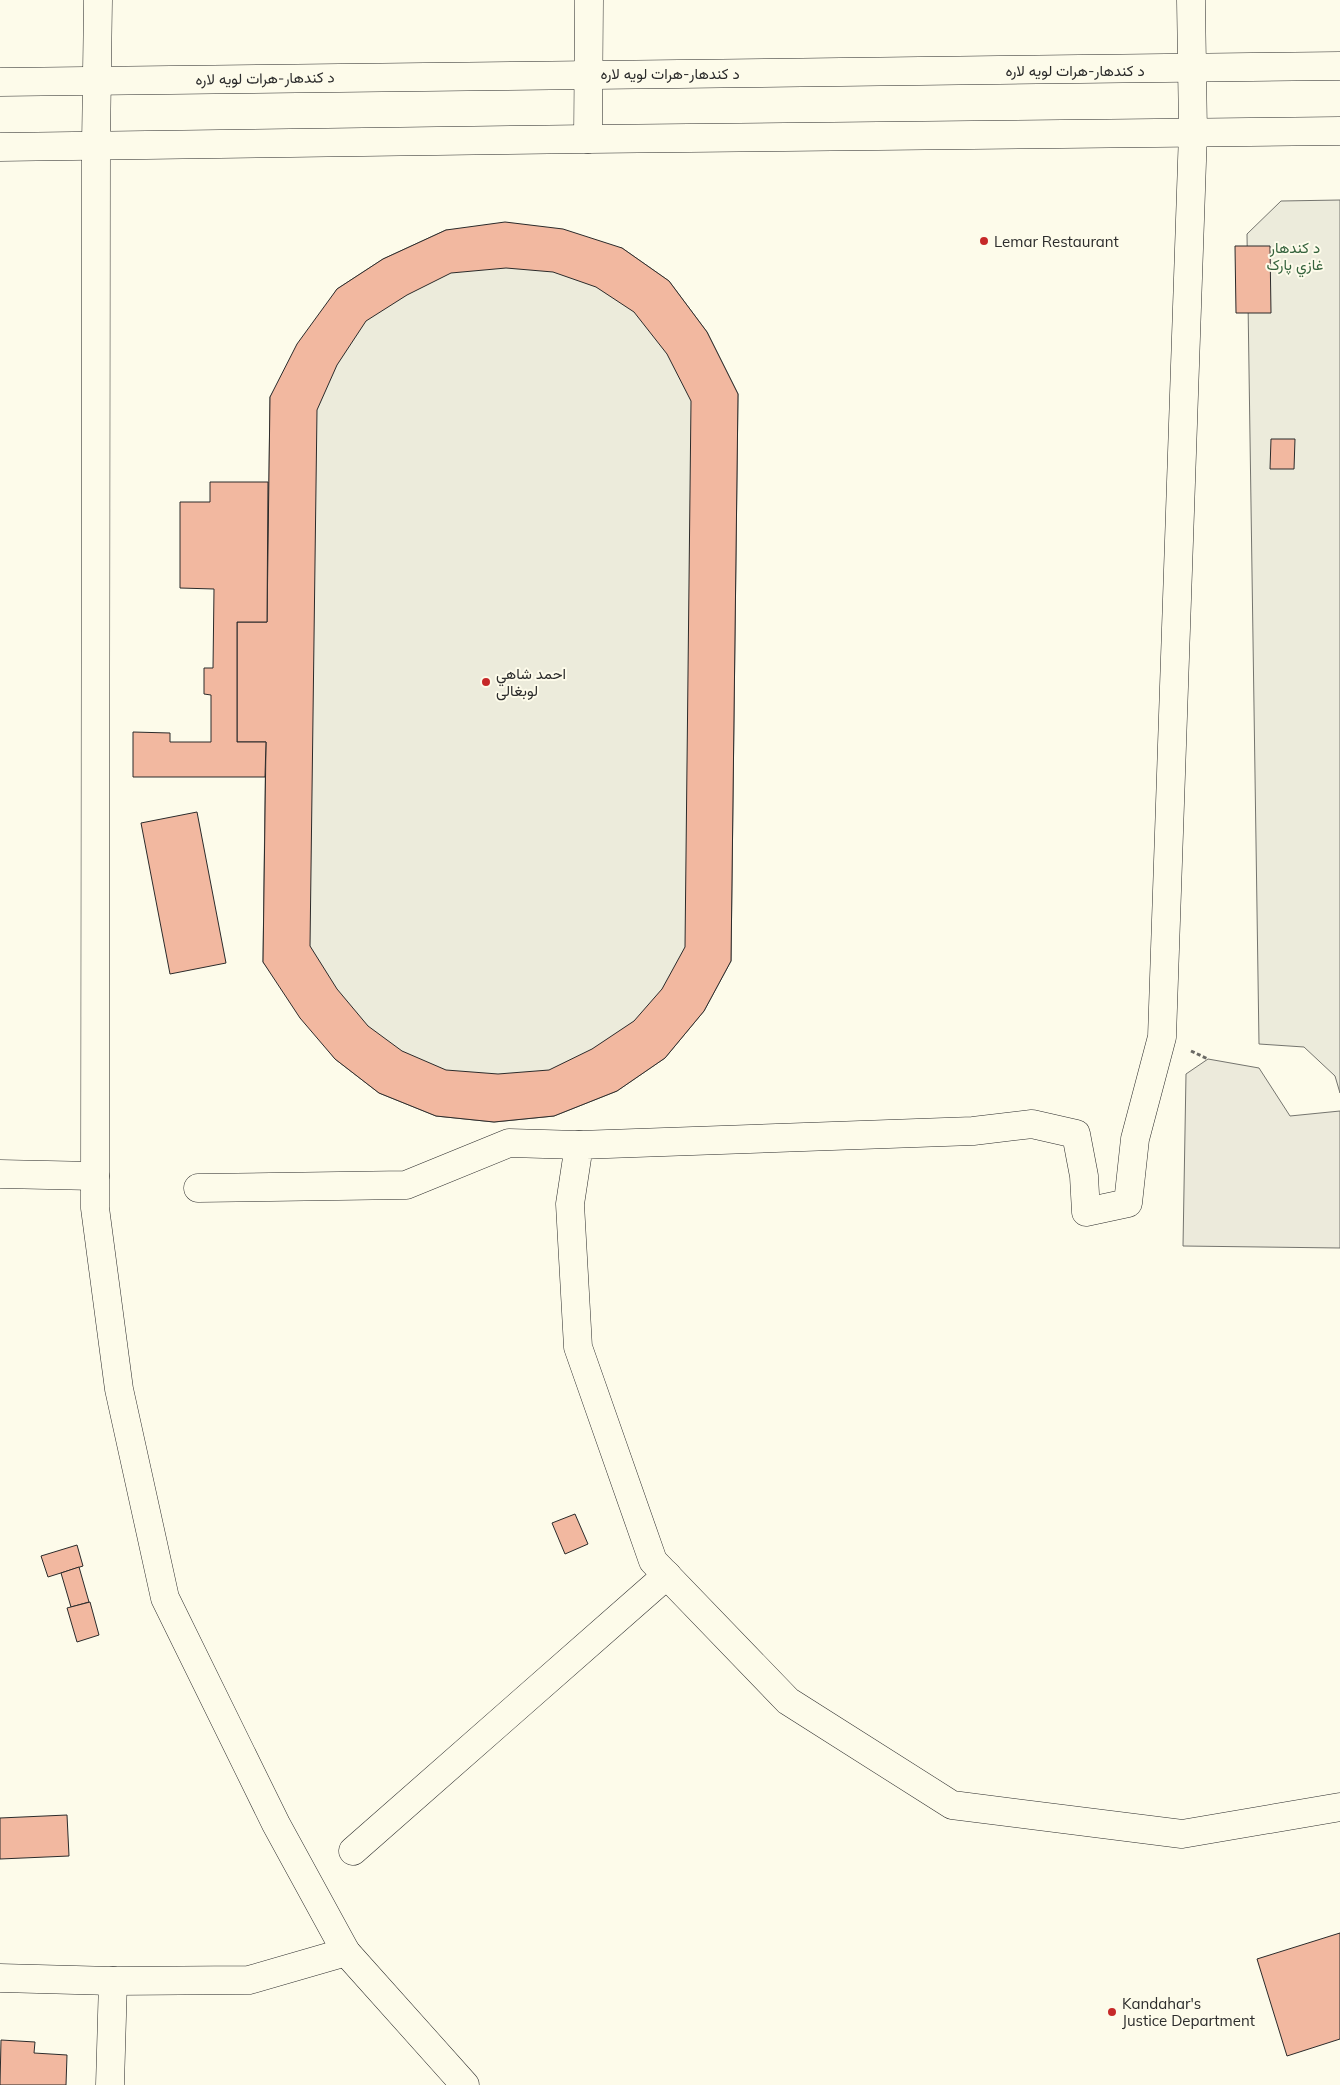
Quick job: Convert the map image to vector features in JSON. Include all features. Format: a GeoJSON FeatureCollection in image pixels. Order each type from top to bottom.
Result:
{"type":"FeatureCollection","features":[{"type":"Feature","properties":{"kind":"main road"},"geometry":{"type":"LineString","coordinates":[[98,0],[96,145],[95,1208],[119,1389],[165,1598],[276,1824],[346,1952],[464,2085]]}},
{"type":"Feature","properties":{"kind":"main road"},"geometry":{"type":"LineString","coordinates":[[588,139],[589,0]]}},
{"type":"Feature","properties":{"kind":"main road"},"geometry":{"type":"LineString","coordinates":[[198,1188],[406,1185],[509,1143],[579,1146],[974,1131],[1032,1124],[1076,1134],[1084,1176],[1086,1212],[1128,1203],[1136,1139],[1162,1037],[1193,132],[1191,0]]}},
{"type":"Feature","properties":{"kind":"main road","name":"د کندهار-هرات لويه لاره"},"geometry":{"type":"LineString","coordinates":[[0,82],[1340,66]]}},
{"type":"Feature","properties":{"kind":"main road"},"geometry":{"type":"LineString","coordinates":[[0,147],[1193,132],[1340,132]]}},
{"type":"Feature","properties":{"kind":"main road"},"geometry":{"type":"LineString","coordinates":[[579,1146],[570,1204],[578,1347],[653,1561],[788,1701],[952,1805],[1182,1834],[1340,1807]]}},
{"type":"Feature","properties":{"kind":"main road"},"geometry":{"type":"LineString","coordinates":[[0,1174],[96,1176]]}},
{"type":"Feature","properties":{"kind":"main road"},"geometry":{"type":"LineString","coordinates":[[353,1851],[667,1575]]}},
{"type":"Feature","properties":{"kind":"main road"},"geometry":{"type":"LineString","coordinates":[[0,1978],[113,1981],[249,1980],[346,1952]]}},
{"type":"Feature","properties":{"kind":"main road"},"geometry":{"type":"LineString","coordinates":[[110,2085],[113,1981]]}},
{"type":"Feature","properties":{"kind":"green space","name":"د کندهار غازي پارک"},"geometry":{"type":"Polygon","coordinates":[[[1340,200],[1340,1093],[1335,1076],[1304,1047],[1259,1044],[1247,234],[1281,201],[1340,200]]]}},
{"type":"Feature","properties":{"kind":"green space","name":"احمد شاهي لوبغالی"},"geometry":{"type":"Polygon","coordinates":[[[446,230],[622,248],[669,281],[707,332],[738,394],[731,961],[704,1011],[665,1058],[617,1091],[554,1116],[494,1122],[436,1116],[379,1093],[335,1059],[263,962],[270,397],[337,289],[383,259],[446,230]]]}},
{"type":"Feature","properties":{"kind":"shaded area"},"geometry":{"type":"Polygon","coordinates":[[[1208,1059],[1259,1068],[1290,1116],[1340,1111],[1340,1248],[1183,1246],[1186,1074],[1208,1059]]]}},
{"type":"Feature","properties":{"kind":"building"},"geometry":{"type":"Polygon","coordinates":[[[505,222],[563,229],[622,248],[669,281],[707,332],[738,394],[731,961],[704,1011],[665,1058],[617,1091],[554,1116],[494,1122],[436,1116],[379,1093],[335,1059],[300,1018],[263,962],[266,742],[237,742],[237,622],[267,622],[270,397],[297,344],[337,289],[383,259],[446,230],[505,222]],[[506,268],[451,273],[407,295],[366,321],[337,365],[317,410],[310,946],[337,989],[368,1026],[402,1051],[446,1070],[498,1074],[549,1070],[592,1049],[634,1021],[662,989],[685,947],[691,401],[667,354],[634,312],[596,287],[553,272],[506,268]]]}},
{"type":"Feature","properties":{"kind":"building"},"geometry":{"type":"Polygon","coordinates":[[[1235,246],[1270,246],[1271,313],[1236,313],[1235,246]]]}},
{"type":"Feature","properties":{"kind":"building"},"geometry":{"type":"Polygon","coordinates":[[[1271,439],[1295,439],[1294,469],[1270,469],[1271,439]]]}},
{"type":"Feature","properties":{"kind":"building"},"geometry":{"type":"Polygon","coordinates":[[[210,482],[268,482],[267,622],[237,622],[237,742],[266,742],[265,777],[133,777],[133,732],[170,733],[170,742],[211,742],[211,695],[204,694],[204,668],[213,668],[214,589],[180,588],[180,502],[210,502],[210,482]]]}},
{"type":"Feature","properties":{"kind":"building"},"geometry":{"type":"Polygon","coordinates":[[[197,812],[226,963],[170,974],[141,823],[197,812]]]}},
{"type":"Feature","properties":{"kind":"building"},"geometry":{"type":"Polygon","coordinates":[[[575,1514],[588,1544],[565,1554],[552,1523],[575,1514]]]}},
{"type":"Feature","properties":{"kind":"building"},"geometry":{"type":"Polygon","coordinates":[[[77,1545],[83,1566],[48,1577],[41,1556],[77,1545]]]}},
{"type":"Feature","properties":{"kind":"building"},"geometry":{"type":"Polygon","coordinates":[[[79,1567],[89,1602],[71,1607],[61,1573],[79,1567]]]}},
{"type":"Feature","properties":{"kind":"building"},"geometry":{"type":"Polygon","coordinates":[[[90,1602],[99,1635],[77,1642],[67,1608],[90,1602]]]}},
{"type":"Feature","properties":{"kind":"building"},"geometry":{"type":"Polygon","coordinates":[[[67,1815],[69,1856],[0,1859],[0,1818],[67,1815]]]}},
{"type":"Feature","properties":{"kind":"building"},"geometry":{"type":"Polygon","coordinates":[[[1340,1933],[1340,2039],[1287,2056],[1257,1959],[1340,1933]]]}},
{"type":"Feature","properties":{"kind":"building"},"geometry":{"type":"Polygon","coordinates":[[[1,2040],[35,2042],[34,2053],[67,2055],[66,2085],[0,2085],[1,2040]]]}},
{"type":"Feature","properties":{"kind":"place","name":"Lemar Restaurant"},"geometry":{"type":"Point","coordinates":[984,241]}},
{"type":"Feature","properties":{"kind":"place","name":"احمد شاهي لوبغالی"},"geometry":{"type":"Point","coordinates":[486,682]}},
{"type":"Feature","properties":{"kind":"place","name":"Kandahar's Justice Department"},"geometry":{"type":"Point","coordinates":[1112,2012]}}]}
